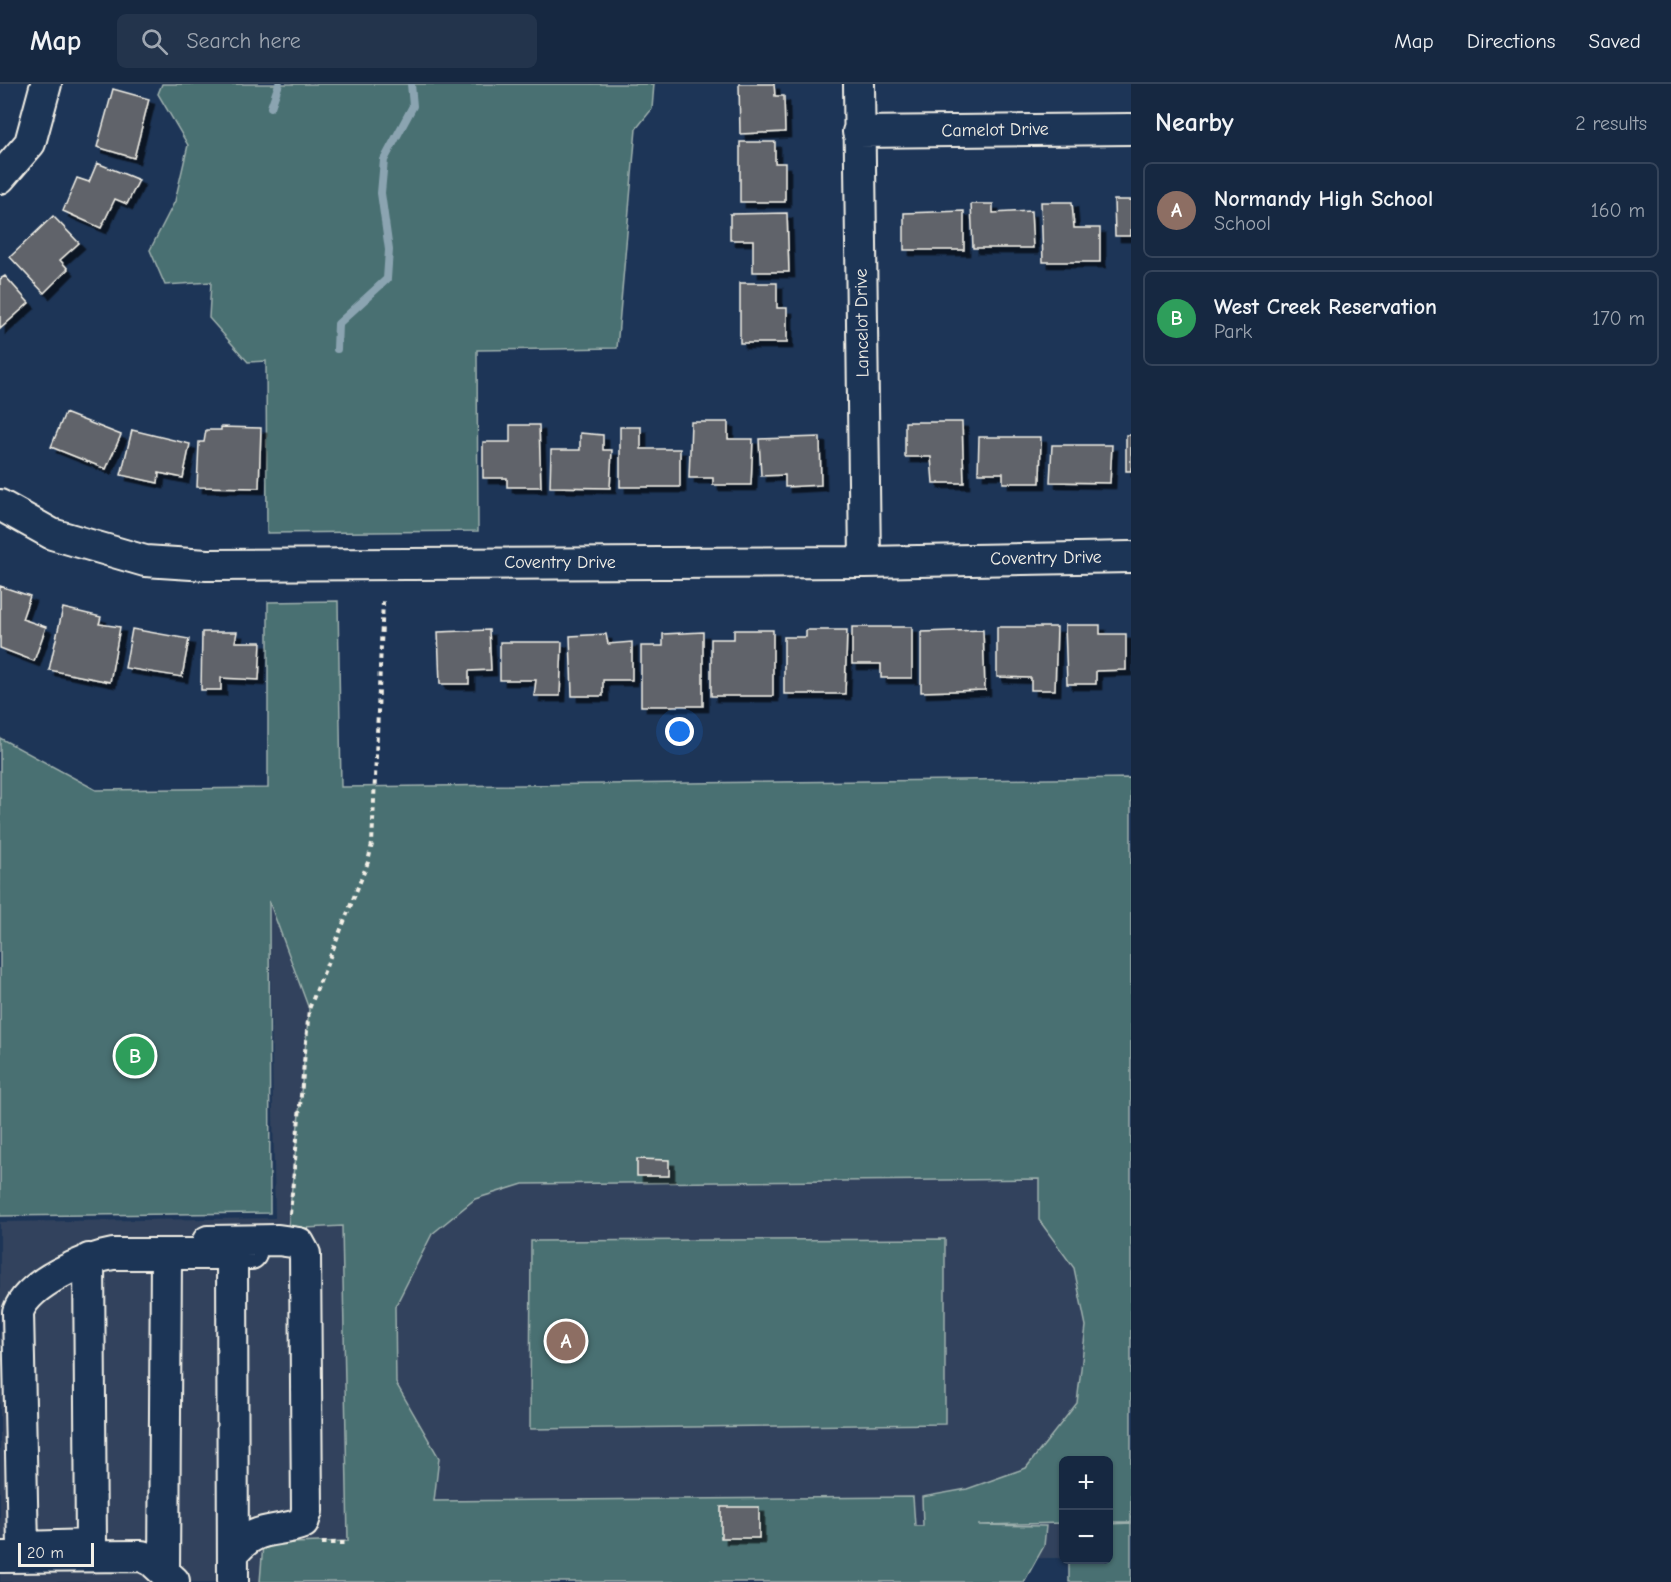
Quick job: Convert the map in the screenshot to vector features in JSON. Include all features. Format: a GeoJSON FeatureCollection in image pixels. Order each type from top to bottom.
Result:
{"type":"FeatureCollection","features":[{"type":"Feature","properties":{"kind":"street"},"geometry":{"type":"LineString","coordinates":[[0,178],[30,143],[46,84]]}},
{"type":"Feature","properties":{"kind":"street","name":"Lancelot Drive"},"geometry":{"type":"LineString","coordinates":[[859,84],[865,561]]}},
{"type":"Feature","properties":{"kind":"street","name":"Camelot Drive"},"geometry":{"type":"LineString","coordinates":[[858,132],[1131,129]]}},
{"type":"Feature","properties":{"kind":"street","name":"Coventry Drive"},"geometry":{"type":"LineString","coordinates":[[0,505],[52,534],[145,561],[207,565],[1131,557]]}},
{"type":"Feature","properties":{"kind":"street"},"geometry":{"type":"LineString","coordinates":[[7,1307],[54,1262],[84,1246],[296,1247]]}},
{"type":"Feature","properties":{"kind":"street"},"geometry":{"type":"LineString","coordinates":[[7,1307],[56,1276],[89,1259],[113,1254],[232,1254],[296,1247]]}},
{"type":"Feature","properties":{"kind":"street"},"geometry":{"type":"LineString","coordinates":[[234,1553],[242,1543],[267,1528],[291,1528],[303,1523],[307,1511],[296,1247]]}},
{"type":"Feature","properties":{"kind":"street"},"geometry":{"type":"LineString","coordinates":[[166,1254],[169,1577]]}},
{"type":"Feature","properties":{"kind":"street"},"geometry":{"type":"LineString","coordinates":[[232,1254],[233,1582]]}},
{"type":"Feature","properties":{"kind":"street"},"geometry":{"type":"LineString","coordinates":[[8,1550],[91,1545],[89,1259]]}},
{"type":"Feature","properties":{"kind":"street"},"geometry":{"type":"LineString","coordinates":[[7,1307],[18,1312],[8,1550]]}},
{"type":"Feature","properties":{"kind":"street"},"geometry":{"type":"LineString","coordinates":[[8,1550],[142,1556],[169,1577]]}},
{"type":"Feature","properties":{"kind":"path"},"geometry":{"type":"LineString","coordinates":[[296,1247],[309,1010],[368,862],[372,844],[383,601]]}},
{"type":"Feature","properties":{"kind":"shaded area"},"geometry":{"type":"Polygon","coordinates":[[[1131,883],[1131,1558],[1113,1558],[1113,1456],[1059,1456],[1059,1558],[395,1560],[373,1582],[0,1582],[0,1222],[275,1218],[269,898],[1131,883]]]}},
{"type":"Feature","properties":{"kind":"green space"},"geometry":{"type":"Polygon","coordinates":[[[162,84],[654,84],[652,109],[636,129],[617,348],[477,350],[478,531],[267,533],[266,361],[248,362],[209,318],[211,282],[165,285],[150,250],[175,201],[188,145],[158,94],[162,84]]]}},
{"type":"Feature","properties":{"kind":"green space"},"geometry":{"type":"Polygon","coordinates":[[[338,601],[341,787],[1131,778],[1131,1522],[1113,1522],[1113,1456],[1059,1456],[1059,1523],[978,1525],[1046,1526],[1044,1546],[1024,1582],[260,1582],[263,1544],[348,1541],[342,1226],[288,1229],[309,1009],[269,901],[270,1213],[0,1216],[0,738],[96,790],[268,788],[268,602],[338,601]],[[1039,1179],[523,1184],[475,1199],[432,1234],[395,1307],[396,1383],[439,1458],[434,1501],[913,1497],[915,1526],[923,1526],[922,1497],[967,1489],[1026,1468],[1077,1403],[1086,1326],[1074,1268],[1039,1220],[1039,1179]]]}},
{"type":"Feature","properties":{"kind":"green space"},"geometry":{"type":"Polygon","coordinates":[[[945,1239],[945,1424],[530,1429],[531,1241],[945,1239]]]}},
{"type":"Feature","properties":{"kind":"green space"},"geometry":{"type":"Polygon","coordinates":[[[1131,1523],[1131,1582],[1069,1582],[1069,1564],[1113,1564],[1113,1524],[1131,1523]]]}},
{"type":"Feature","properties":{"kind":"building"},"geometry":{"type":"Polygon","coordinates":[[[739,84],[774,84],[775,96],[784,96],[785,132],[740,134],[739,84]]]}},
{"type":"Feature","properties":{"kind":"building"},"geometry":{"type":"Polygon","coordinates":[[[113,89],[149,99],[134,158],[97,147],[113,89]]]}},
{"type":"Feature","properties":{"kind":"building"},"geometry":{"type":"Polygon","coordinates":[[[740,142],[775,142],[775,163],[785,163],[785,202],[740,202],[740,142]]]}},
{"type":"Feature","properties":{"kind":"building"},"geometry":{"type":"Polygon","coordinates":[[[97,163],[139,180],[127,204],[115,199],[101,228],[63,211],[77,178],[89,182],[97,163]]]}},
{"type":"Feature","properties":{"kind":"building"},"geometry":{"type":"Polygon","coordinates":[[[1114,200],[1131,200],[1131,236],[1115,236],[1114,200]]]}},
{"type":"Feature","properties":{"kind":"building"},"geometry":{"type":"Polygon","coordinates":[[[1041,202],[1072,202],[1074,228],[1100,228],[1100,262],[1043,262],[1041,202]]]}},
{"type":"Feature","properties":{"kind":"building"},"geometry":{"type":"Polygon","coordinates":[[[971,204],[993,204],[993,213],[1031,211],[1033,248],[973,248],[971,204]]]}},
{"type":"Feature","properties":{"kind":"building"},"geometry":{"type":"Polygon","coordinates":[[[964,211],[964,250],[904,250],[904,213],[964,211]]]}},
{"type":"Feature","properties":{"kind":"building"},"geometry":{"type":"Polygon","coordinates":[[[787,213],[789,272],[753,272],[753,240],[730,240],[730,214],[787,213]]]}},
{"type":"Feature","properties":{"kind":"building"},"geometry":{"type":"Polygon","coordinates":[[[53,216],[79,243],[60,260],[68,269],[44,293],[10,257],[53,216]]]}},
{"type":"Feature","properties":{"kind":"building"},"geometry":{"type":"Polygon","coordinates":[[[5,276],[29,303],[0,329],[0,279],[5,276]]]}},
{"type":"Feature","properties":{"kind":"building"},"geometry":{"type":"Polygon","coordinates":[[[740,283],[777,283],[777,308],[787,308],[787,343],[740,343],[740,283]]]}},
{"type":"Feature","properties":{"kind":"building"},"geometry":{"type":"Polygon","coordinates":[[[65,413],[121,435],[106,469],[51,447],[65,413]]]}},
{"type":"Feature","properties":{"kind":"building"},"geometry":{"type":"Polygon","coordinates":[[[691,422],[728,422],[728,439],[753,439],[751,485],[713,485],[713,478],[689,478],[691,422]]]}},
{"type":"Feature","properties":{"kind":"building"},"geometry":{"type":"Polygon","coordinates":[[[905,422],[962,422],[964,483],[933,483],[931,457],[905,457],[905,422]]]}},
{"type":"Feature","properties":{"kind":"building"},"geometry":{"type":"Polygon","coordinates":[[[510,425],[539,425],[541,487],[507,487],[507,478],[483,478],[483,442],[510,442],[510,425]]]}},
{"type":"Feature","properties":{"kind":"building"},"geometry":{"type":"Polygon","coordinates":[[[221,427],[261,428],[259,488],[197,487],[199,442],[204,442],[206,430],[221,430],[221,427]]]}},
{"type":"Feature","properties":{"kind":"building"},"geometry":{"type":"Polygon","coordinates":[[[620,427],[641,427],[641,449],[680,449],[680,487],[620,487],[620,427]]]}},
{"type":"Feature","properties":{"kind":"building"},"geometry":{"type":"Polygon","coordinates":[[[132,430],[190,444],[183,478],[159,473],[158,483],[121,475],[132,430]]]}},
{"type":"Feature","properties":{"kind":"building"},"geometry":{"type":"Polygon","coordinates":[[[580,433],[603,435],[603,450],[612,450],[610,488],[550,487],[551,450],[580,450],[580,433]]]}},
{"type":"Feature","properties":{"kind":"building"},"geometry":{"type":"Polygon","coordinates":[[[1126,435],[1131,435],[1131,471],[1126,471],[1126,435]]]}},
{"type":"Feature","properties":{"kind":"building"},"geometry":{"type":"Polygon","coordinates":[[[820,437],[821,485],[785,487],[785,475],[761,476],[759,439],[820,437]]]}},
{"type":"Feature","properties":{"kind":"building"},"geometry":{"type":"Polygon","coordinates":[[[979,437],[1041,437],[1040,483],[1003,483],[1003,473],[978,473],[979,437]]]}},
{"type":"Feature","properties":{"kind":"building"},"geometry":{"type":"Polygon","coordinates":[[[1052,445],[1112,445],[1110,483],[1050,482],[1052,445]]]}},
{"type":"Feature","properties":{"kind":"building"},"geometry":{"type":"Polygon","coordinates":[[[0,586],[30,596],[22,619],[46,627],[34,661],[0,648],[0,586]]]}},
{"type":"Feature","properties":{"kind":"building"},"geometry":{"type":"Polygon","coordinates":[[[63,608],[101,617],[99,624],[120,627],[110,682],[49,670],[63,608]]]}},
{"type":"Feature","properties":{"kind":"building"},"geometry":{"type":"Polygon","coordinates":[[[1065,625],[1100,625],[1100,634],[1126,634],[1126,670],[1096,671],[1096,684],[1067,684],[1065,625]]]}},
{"type":"Feature","properties":{"kind":"building"},"geometry":{"type":"Polygon","coordinates":[[[852,627],[912,627],[912,678],[881,678],[881,664],[852,664],[852,627]]]}},
{"type":"Feature","properties":{"kind":"building"},"geometry":{"type":"Polygon","coordinates":[[[997,627],[1057,627],[1055,690],[1031,690],[1031,678],[997,677],[997,627]]]}},
{"type":"Feature","properties":{"kind":"building"},"geometry":{"type":"Polygon","coordinates":[[[132,629],[189,639],[182,677],[125,668],[132,629]]]}},
{"type":"Feature","properties":{"kind":"building"},"geometry":{"type":"Polygon","coordinates":[[[489,630],[491,670],[469,671],[469,684],[440,684],[438,632],[489,630]]]}},
{"type":"Feature","properties":{"kind":"building"},"geometry":{"type":"Polygon","coordinates":[[[734,630],[773,630],[773,696],[711,696],[711,639],[734,639],[734,630]]]}},
{"type":"Feature","properties":{"kind":"building"},"geometry":{"type":"Polygon","coordinates":[[[806,630],[847,630],[845,694],[784,694],[784,637],[806,637],[806,630]]]}},
{"type":"Feature","properties":{"kind":"building"},"geometry":{"type":"Polygon","coordinates":[[[983,630],[985,690],[921,692],[921,632],[983,630]]]}},
{"type":"Feature","properties":{"kind":"building"},"geometry":{"type":"Polygon","coordinates":[[[202,632],[237,632],[235,642],[261,642],[259,680],[221,678],[221,690],[201,690],[202,632]]]}},
{"type":"Feature","properties":{"kind":"building"},"geometry":{"type":"Polygon","coordinates":[[[703,632],[703,706],[641,706],[641,646],[663,646],[663,634],[703,632]]]}},
{"type":"Feature","properties":{"kind":"building"},"geometry":{"type":"Polygon","coordinates":[[[606,634],[608,644],[632,642],[632,680],[603,680],[603,696],[572,696],[570,636],[606,634]]]}},
{"type":"Feature","properties":{"kind":"building"},"geometry":{"type":"Polygon","coordinates":[[[500,642],[562,642],[560,696],[534,696],[536,680],[500,680],[500,642]]]}},
{"type":"Feature","properties":{"kind":"building"},"geometry":{"type":"Polygon","coordinates":[[[637,1159],[669,1160],[669,1176],[637,1176],[637,1159]]]}},
{"type":"Feature","properties":{"kind":"building"},"geometry":{"type":"Polygon","coordinates":[[[721,1507],[759,1507],[759,1538],[721,1538],[721,1507]]]}},
{"type":"Feature","properties":{"kind":"waterway"},"geometry":{"type":"LineString","coordinates":[[271,107],[279,84]]}},
{"type":"Feature","properties":{"kind":"waterway"},"geometry":{"type":"LineString","coordinates":[[337,349],[338,324],[387,279],[389,250],[381,193],[384,160],[413,106],[411,84]]}},
{"type":"Feature","properties":{"kind":"place","name":"West Creek Reservation"},"geometry":{"type":"Point","coordinates":[135,1056]}},
{"type":"Feature","properties":{"kind":"place","name":"Normandy High School"},"geometry":{"type":"Point","coordinates":[566,1341]}}]}
